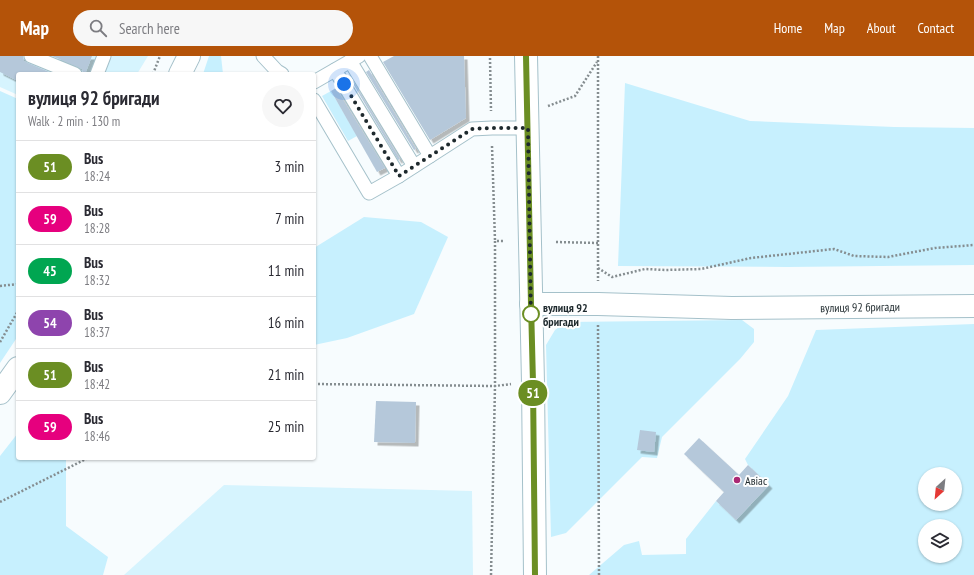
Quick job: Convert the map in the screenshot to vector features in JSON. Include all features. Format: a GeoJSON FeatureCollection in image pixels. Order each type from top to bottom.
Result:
{"type":"FeatureCollection","features":[{"type":"Feature","properties":{"kind":"main road"},"geometry":{"type":"LineString","coordinates":[[181,72],[189,56]]}},
{"type":"Feature","properties":{"kind":"main road"},"geometry":{"type":"LineString","coordinates":[[526,56],[533,383],[535,575]]}},
{"type":"Feature","properties":{"kind":"main road","name":"вулиця 92 бригади"},"geometry":{"type":"LineString","coordinates":[[531,304],[598,304],[732,308],[974,306]]}},
{"type":"Feature","properties":{"kind":"main road"},"geometry":{"type":"LineString","coordinates":[[0,393],[16,371]]}},
{"type":"Feature","properties":{"kind":"lane"},"geometry":{"type":"LineString","coordinates":[[31,56],[70,72]]}},
{"type":"Feature","properties":{"kind":"lane"},"geometry":{"type":"LineString","coordinates":[[98,72],[104,56]]}},
{"type":"Feature","properties":{"kind":"lane"},"geometry":{"type":"LineString","coordinates":[[262,56],[279,72]]}},
{"type":"Feature","properties":{"kind":"lane"},"geometry":{"type":"LineString","coordinates":[[370,56],[430,156]]}},
{"type":"Feature","properties":{"kind":"lane"},"geometry":{"type":"LineString","coordinates":[[316,81],[355,58],[414,166]]}},
{"type":"Feature","properties":{"kind":"lane"},"geometry":{"type":"LineString","coordinates":[[335,70],[399,176]]}},
{"type":"Feature","properties":{"kind":"lane"},"geometry":{"type":"LineString","coordinates":[[316,103],[369,193],[399,176],[472,129],[492,128],[527,121]]}},
{"type":"Feature","properties":{"kind":"path"},"geometry":{"type":"LineString","coordinates":[[154,72],[160,56]]}},
{"type":"Feature","properties":{"kind":"path"},"geometry":{"type":"LineString","coordinates":[[598,56],[598,282]]}},
{"type":"Feature","properties":{"kind":"path"},"geometry":{"type":"LineString","coordinates":[[490,58],[495,241],[491,575]]}},
{"type":"Feature","properties":{"kind":"path"},"geometry":{"type":"LineString","coordinates":[[527,121],[575,96],[598,62]]}},
{"type":"Feature","properties":{"kind":"path"},"geometry":{"type":"LineString","coordinates":[[495,241],[503,242]]}},
{"type":"Feature","properties":{"kind":"path"},"geometry":{"type":"LineString","coordinates":[[556,242],[598,243]]}},
{"type":"Feature","properties":{"kind":"path"},"geometry":{"type":"LineString","coordinates":[[598,268],[612,277],[645,269],[701,269],[751,258],[834,250],[854,256],[888,257],[935,248],[974,244]]}},
{"type":"Feature","properties":{"kind":"path"},"geometry":{"type":"LineString","coordinates":[[0,286],[16,284]]}},
{"type":"Feature","properties":{"kind":"path"},"geometry":{"type":"LineString","coordinates":[[0,342],[16,314]]}},
{"type":"Feature","properties":{"kind":"path"},"geometry":{"type":"LineString","coordinates":[[598,319],[599,575]]}},
{"type":"Feature","properties":{"kind":"path"},"geometry":{"type":"LineString","coordinates":[[316,384],[494,386]]}},
{"type":"Feature","properties":{"kind":"path"},"geometry":{"type":"LineString","coordinates":[[0,502],[84,460]]}},
{"type":"Feature","properties":{"kind":"shaded area"},"geometry":{"type":"Polygon","coordinates":[[[0,56],[148,56],[138,72],[16,72],[16,94],[0,87],[0,56]]]}},
{"type":"Feature","properties":{"kind":"shaded area"},"geometry":{"type":"Polygon","coordinates":[[[209,56],[221,56],[223,72],[204,72],[209,56]]]}},
{"type":"Feature","properties":{"kind":"shaded area"},"geometry":{"type":"Polygon","coordinates":[[[625,83],[750,121],[894,127],[974,128],[974,265],[787,267],[618,266],[625,83]]]}},
{"type":"Feature","properties":{"kind":"shaded area"},"geometry":{"type":"Polygon","coordinates":[[[0,91],[16,98],[16,339],[0,363],[0,91]]]}},
{"type":"Feature","properties":{"kind":"shaded area"},"geometry":{"type":"Polygon","coordinates":[[[331,91],[357,136],[348,141],[322,96],[331,91]]]}},
{"type":"Feature","properties":{"kind":"shaded area"},"geometry":{"type":"Polygon","coordinates":[[[364,217],[421,222],[448,237],[414,314],[347,338],[316,345],[316,247],[364,217]]]}},
{"type":"Feature","properties":{"kind":"shaded area"},"geometry":{"type":"Polygon","coordinates":[[[742,320],[754,329],[754,342],[740,359],[662,437],[657,458],[642,457],[566,533],[551,537],[546,345],[555,330],[567,322],[742,320]]]}},
{"type":"Feature","properties":{"kind":"shaded area"},"geometry":{"type":"Polygon","coordinates":[[[974,324],[974,575],[589,575],[624,545],[639,541],[642,555],[686,554],[686,539],[716,501],[736,520],[769,485],[748,465],[745,459],[788,396],[816,330],[974,324]]]}},
{"type":"Feature","properties":{"kind":"shaded area"},"geometry":{"type":"Polygon","coordinates":[[[16,436],[16,460],[66,460],[66,526],[108,557],[103,575],[0,575],[0,456],[16,436]]]}},
{"type":"Feature","properties":{"kind":"shaded area"},"geometry":{"type":"Polygon","coordinates":[[[224,485],[472,491],[473,575],[124,575],[224,485]]]}},
{"type":"Feature","properties":{"kind":"building"},"geometry":{"type":"Polygon","coordinates":[[[0,56],[23,56],[24,61],[49,72],[16,72],[16,80],[0,72],[0,56]]]}},
{"type":"Feature","properties":{"kind":"building"},"geometry":{"type":"Polygon","coordinates":[[[52,56],[92,56],[86,72],[83,72],[82,69],[52,56]]]}},
{"type":"Feature","properties":{"kind":"building"},"geometry":{"type":"Polygon","coordinates":[[[394,56],[464,56],[466,118],[430,140],[383,62],[394,56]]]}},
{"type":"Feature","properties":{"kind":"building"},"geometry":{"type":"Polygon","coordinates":[[[369,70],[416,149],[414,150],[366,72],[369,70]]]}},
{"type":"Feature","properties":{"kind":"building"},"geometry":{"type":"Polygon","coordinates":[[[352,79],[400,159],[398,160],[351,80],[352,79]]]}},
{"type":"Feature","properties":{"kind":"building"},"geometry":{"type":"Polygon","coordinates":[[[336,88],[385,168],[377,172],[331,91],[336,88]]]}},
{"type":"Feature","properties":{"kind":"building"},"geometry":{"type":"Polygon","coordinates":[[[376,401],[416,402],[415,443],[374,442],[376,401]]]}},
{"type":"Feature","properties":{"kind":"building"},"geometry":{"type":"Polygon","coordinates":[[[640,430],[656,432],[654,452],[637,450],[640,430]]]}},
{"type":"Feature","properties":{"kind":"building","name":"Авіас"},"geometry":{"type":"Polygon","coordinates":[[[699,438],[739,475],[748,465],[769,485],[736,520],[716,501],[724,492],[684,454],[699,438]]]}},
{"type":"Feature","properties":{"kind":"bus line","name":"51"},"geometry":{"type":"LineString","coordinates":[[526,56],[533,383],[535,575]]}},
{"type":"Feature","properties":{"kind":"place","name":"вулиця 92 бригади"},"geometry":{"type":"Point","coordinates":[531,314]}},
{"type":"Feature","properties":{"kind":"place","name":"Авіас"},"geometry":{"type":"Point","coordinates":[737,480]}},
{"type":"Feature","properties":{"kind":"route"},"geometry":{"type":"LineString","coordinates":[[344,84],[399,176],[472,129],[528,128],[527,142],[531,320],[531,314]]}}]}
